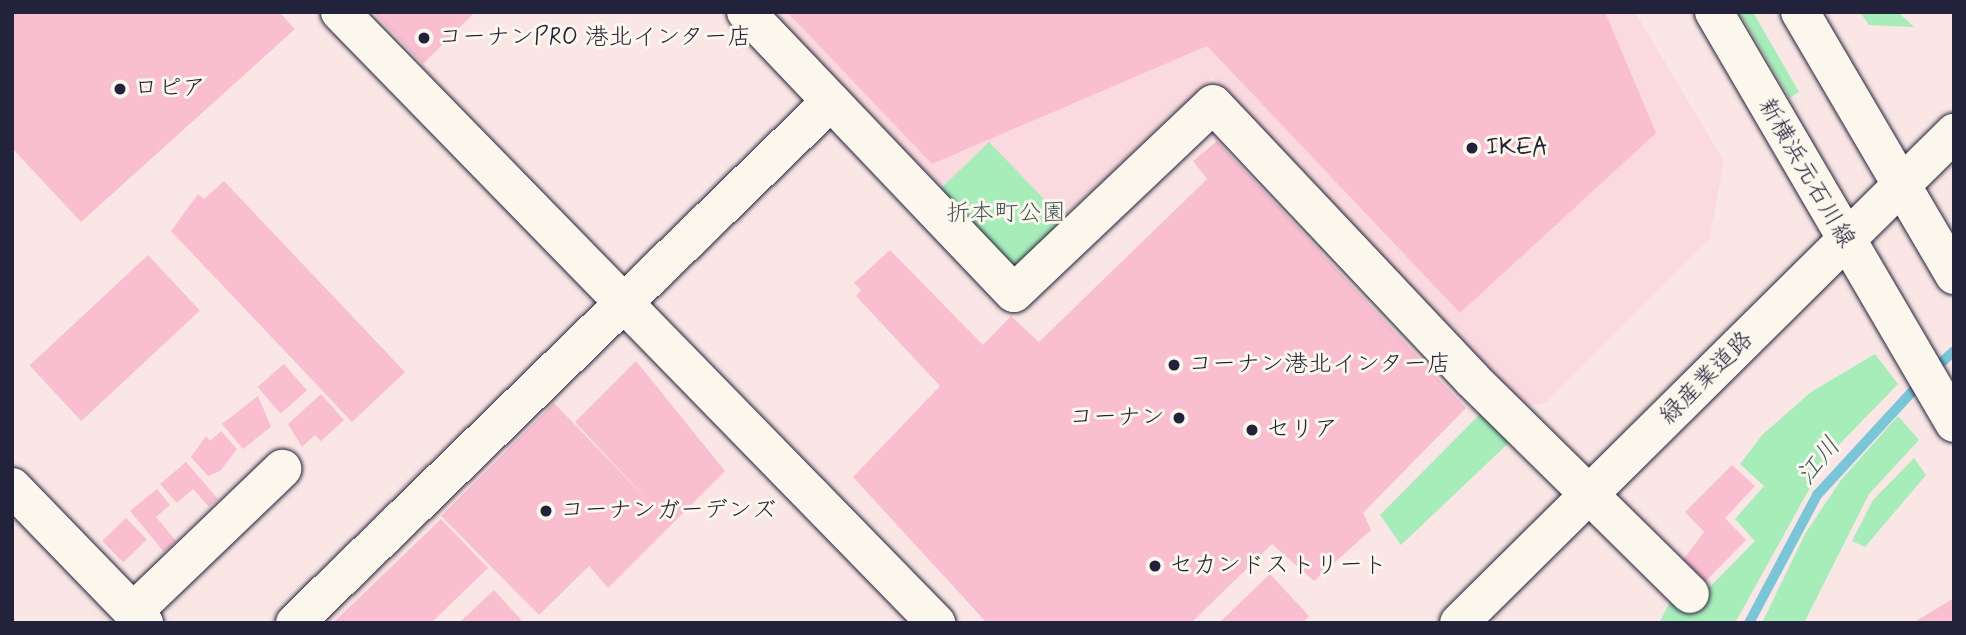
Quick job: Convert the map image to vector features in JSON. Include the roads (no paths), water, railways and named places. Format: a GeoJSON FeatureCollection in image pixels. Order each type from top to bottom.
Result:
{"type":"FeatureCollection","features":[{"type":"Feature","properties":{"kind":"street"},"geometry":{"type":"LineString","coordinates":[[340,12],[626,300],[936,623]]}},
{"type":"Feature","properties":{"kind":"street"},"geometry":{"type":"LineString","coordinates":[[746,12],[1014,293],[1213,104],[1472,380],[1690,594]]}},
{"type":"Feature","properties":{"kind":"street","name":"新横浜元石川線"},"geometry":{"type":"LineString","coordinates":[[1714,12],[1951,420]]}},
{"type":"Feature","properties":{"kind":"street"},"geometry":{"type":"LineString","coordinates":[[1800,12],[1954,275]]}},
{"type":"Feature","properties":{"kind":"street"},"geometry":{"type":"LineString","coordinates":[[295,623],[831,101]]}},
{"type":"Feature","properties":{"kind":"street","name":"緑産業道路"},"geometry":{"type":"LineString","coordinates":[[1459,623],[1954,133]]}},
{"type":"Feature","properties":{"kind":"street"},"geometry":{"type":"LineString","coordinates":[[12,487],[138,617],[264,474]]}},
{"type":"Feature","properties":{"kind":"waterway","name":"江川"},"geometry":{"type":"LineString","coordinates":[[1933,370],[1954,351]]}},
{"type":"Feature","properties":{"kind":"waterway","name":"江川"},"geometry":{"type":"LineString","coordinates":[[1749,623],[1817,495],[1920,383]]}},
{"type":"Feature","properties":{"kind":"place","name":"コーナンPRO 港北インター店"},"geometry":{"type":"Point","coordinates":[424,38]}},
{"type":"Feature","properties":{"kind":"place","name":"ロピア"},"geometry":{"type":"Point","coordinates":[120,89]}},
{"type":"Feature","properties":{"kind":"place","name":"IKEA"},"geometry":{"type":"Point","coordinates":[1472,148]}},
{"type":"Feature","properties":{"kind":"place","name":"コーナン港北インター店"},"geometry":{"type":"Point","coordinates":[1174,365]}},
{"type":"Feature","properties":{"kind":"place","name":"コーナン"},"geometry":{"type":"Point","coordinates":[1179,418]}},
{"type":"Feature","properties":{"kind":"place","name":"セリア"},"geometry":{"type":"Point","coordinates":[1252,430]}},
{"type":"Feature","properties":{"kind":"place","name":"コーナンガーデンズ"},"geometry":{"type":"Point","coordinates":[546,511]}},
{"type":"Feature","properties":{"kind":"place","name":"セカンドストリート"},"geometry":{"type":"Point","coordinates":[1155,566]}},
{"type":"Feature","properties":{"kind":"park label","name":"折本町公園"},"geometry":{"type":"Point","coordinates":[1006,214]}}]}
